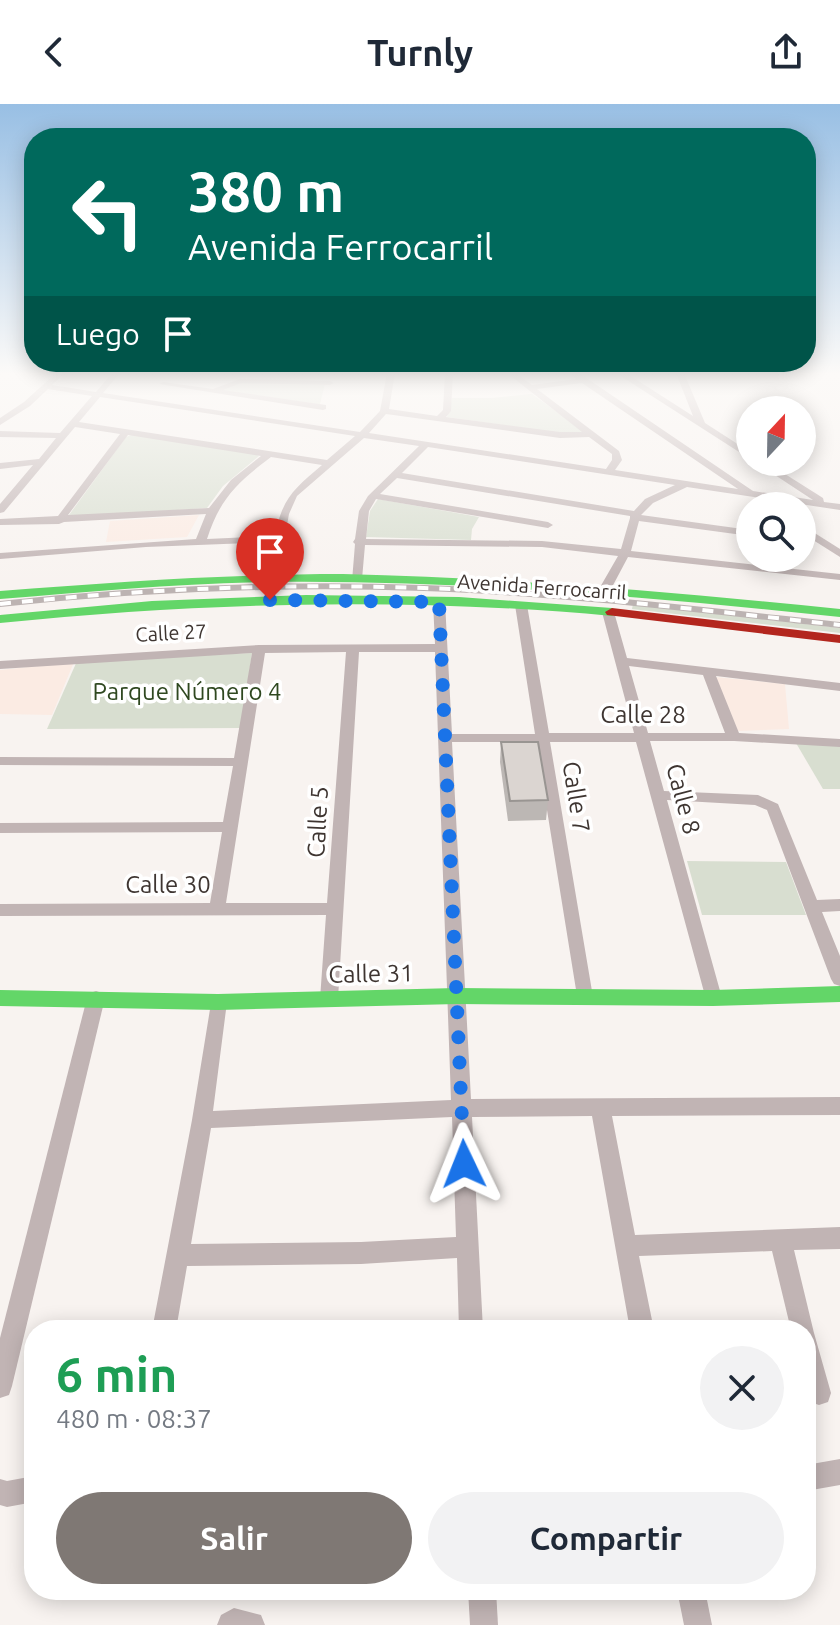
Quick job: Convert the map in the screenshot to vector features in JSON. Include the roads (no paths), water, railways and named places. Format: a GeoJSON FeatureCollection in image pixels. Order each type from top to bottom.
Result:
{"type":"FeatureCollection","features":[{"type":"Feature","properties":{"kind":"street"},"geometry":{"type":"LineString","coordinates":[[0,510],[55,444]]}},
{"type":"Feature","properties":{"kind":"street"},"geometry":{"type":"LineString","coordinates":[[59,521],[117,444]]}},
{"type":"Feature","properties":{"kind":"street"},"geometry":{"type":"LineString","coordinates":[[207,444],[328,463]]}},
{"type":"Feature","properties":{"kind":"street"},"geometry":{"type":"LineString","coordinates":[[273,578],[284,514],[293,495],[351,444]]}},
{"type":"Feature","properties":{"kind":"street"},"geometry":{"type":"LineString","coordinates":[[404,444],[736,500]]}},
{"type":"Feature","properties":{"kind":"street"},"geometry":{"type":"LineString","coordinates":[[605,444],[616,453],[617,460],[609,472]]}},
{"type":"Feature","properties":{"kind":"street"},"geometry":{"type":"LineString","coordinates":[[681,444],[750,492]]}},
{"type":"Feature","properties":{"kind":"street"},"geometry":{"type":"LineString","coordinates":[[423,447],[744,492]]}},
{"type":"Feature","properties":{"kind":"street"},"geometry":{"type":"LineString","coordinates":[[356,579],[364,511],[373,496],[423,447]]}},
{"type":"Feature","properties":{"kind":"street"},"geometry":{"type":"LineString","coordinates":[[201,540],[210,511],[229,485],[269,454]]}},
{"type":"Feature","properties":{"kind":"street"},"geometry":{"type":"LineString","coordinates":[[0,466],[41,461]]}},
{"type":"Feature","properties":{"kind":"street"},"geometry":{"type":"LineString","coordinates":[[605,589],[625,553],[635,515],[671,489],[709,475],[711,464]]}},
{"type":"Feature","properties":{"kind":"street"},"geometry":{"type":"LineString","coordinates":[[395,475],[736,531]]}},
{"type":"Feature","properties":{"kind":"street"},"geometry":{"type":"LineString","coordinates":[[782,476],[840,515]]}},
{"type":"Feature","properties":{"kind":"street"},"geometry":{"type":"LineString","coordinates":[[373,496],[548,525]]}},
{"type":"Feature","properties":{"kind":"street"},"geometry":{"type":"LineString","coordinates":[[542,544],[556,501]]}},
{"type":"Feature","properties":{"kind":"street"},"geometry":{"type":"LineString","coordinates":[[816,503],[840,507]]}},
{"type":"Feature","properties":{"kind":"street"},"geometry":{"type":"LineString","coordinates":[[0,522],[210,511]]}},
{"type":"Feature","properties":{"kind":"street"},"geometry":{"type":"LineString","coordinates":[[816,512],[840,515]]}},
{"type":"Feature","properties":{"kind":"street"},"geometry":{"type":"LineString","coordinates":[[816,538],[840,554]]}},
{"type":"Feature","properties":{"kind":"street"},"geometry":{"type":"LineString","coordinates":[[0,556],[201,540],[279,539]]}},
{"type":"Feature","properties":{"kind":"street"},"geometry":{"type":"LineString","coordinates":[[816,541],[820,541]]}},
{"type":"Feature","properties":{"kind":"street"},"geometry":{"type":"LineString","coordinates":[[358,542],[542,544],[736,565]]}},
{"type":"Feature","properties":{"kind":"street"},"geometry":{"type":"LineString","coordinates":[[794,572],[840,577]]}},
{"type":"Feature","properties":{"kind":"street","name":"Avenida Ferrocarril"},"geometry":{"type":"LineString","coordinates":[[0,595],[273,578],[356,579],[605,589],[840,613]]}},
{"type":"Feature","properties":{"kind":"street","name":"Avenida Ferrocarril"},"geometry":{"type":"LineString","coordinates":[[0,619],[202,601],[439,602],[608,612],[840,639]]}},
{"type":"Feature","properties":{"kind":"street"},"geometry":{"type":"LineString","coordinates":[[439,602],[471,1320]]}},
{"type":"Feature","properties":{"kind":"street","name":"Calle 7"},"geometry":{"type":"LineString","coordinates":[[521,605],[584,997]]}},
{"type":"Feature","properties":{"kind":"street","name":"Calle 8"},"geometry":{"type":"LineString","coordinates":[[608,612],[713,998]]}},
{"type":"Feature","properties":{"kind":"street","name":"Calle 5"},"geometry":{"type":"LineString","coordinates":[[329,999],[353,648]]}},
{"type":"Feature","properties":{"kind":"street","name":"Calle 27"},"geometry":{"type":"LineString","coordinates":[[0,665],[259,649],[440,648]]}},
{"type":"Feature","properties":{"kind":"street"},"geometry":{"type":"LineString","coordinates":[[217,909],[259,649]]}},
{"type":"Feature","properties":{"kind":"street"},"geometry":{"type":"LineString","coordinates":[[620,661],[840,687]]}},
{"type":"Feature","properties":{"kind":"street"},"geometry":{"type":"LineString","coordinates":[[708,672],[734,737]]}},
{"type":"Feature","properties":{"kind":"street","name":"Calle 28"},"geometry":{"type":"LineString","coordinates":[[446,738],[734,737],[840,743]]}},
{"type":"Feature","properties":{"kind":"street"},"geometry":{"type":"LineString","coordinates":[[0,761],[241,762]]}},
{"type":"Feature","properties":{"kind":"street"},"geometry":{"type":"LineString","coordinates":[[657,795],[767,803],[773,807],[840,979]]}},
{"type":"Feature","properties":{"kind":"street"},"geometry":{"type":"LineString","coordinates":[[0,828],[230,827]]}},
{"type":"Feature","properties":{"kind":"street"},"geometry":{"type":"LineString","coordinates":[[811,906],[840,905]]}},
{"type":"Feature","properties":{"kind":"street","name":"Calle 30"},"geometry":{"type":"LineString","coordinates":[[0,910],[337,909]]}},
{"type":"Feature","properties":{"kind":"street","name":"Calle 31"},"geometry":{"type":"LineString","coordinates":[[0,998],[218,1002],[457,996],[713,998],[840,994]]}},
{"type":"Feature","properties":{"kind":"street"},"geometry":{"type":"LineString","coordinates":[[0,1386],[96,998]]}},
{"type":"Feature","properties":{"kind":"street"},"geometry":{"type":"LineString","coordinates":[[166,1320],[202,1120],[218,1002]]}},
{"type":"Feature","properties":{"kind":"street"},"geometry":{"type":"LineString","coordinates":[[202,1120],[462,1108],[840,1106]]}},
{"type":"Feature","properties":{"kind":"street"},"geometry":{"type":"LineString","coordinates":[[600,1107],[640,1320]]}},
{"type":"Feature","properties":{"kind":"street"},"geometry":{"type":"LineString","coordinates":[[626,1246],[840,1238]]}},
{"type":"Feature","properties":{"kind":"street"},"geometry":{"type":"LineString","coordinates":[[780,1240],[800,1320]]}},
{"type":"Feature","properties":{"kind":"street"},"geometry":{"type":"LineString","coordinates":[[177,1255],[361,1253],[468,1247]]}},
{"type":"Feature","properties":{"kind":"street"},"geometry":{"type":"LineString","coordinates":[[816,1381],[819,1393]]}},
{"type":"Feature","properties":{"kind":"street"},"geometry":{"type":"LineString","coordinates":[[816,1476],[840,1472]]}},
{"type":"Feature","properties":{"kind":"street"},"geometry":{"type":"LineString","coordinates":[[0,1492],[24,1491]]}},
{"type":"Feature","properties":{"kind":"street"},"geometry":{"type":"LineString","coordinates":[[483,1600],[484,1625]]}},
{"type":"Feature","properties":{"kind":"street"},"geometry":{"type":"LineString","coordinates":[[693,1600],[698,1625]]}},
{"type":"Feature","properties":{"kind":"railway"},"geometry":{"type":"LineString","coordinates":[[0,604],[212,588],[371,587],[476,590],[580,598],[840,625]]}},
{"type":"Feature","properties":{"kind":"park label","name":"Parque Número 4"},"geometry":{"type":"Point","coordinates":[187,692]}}]}
